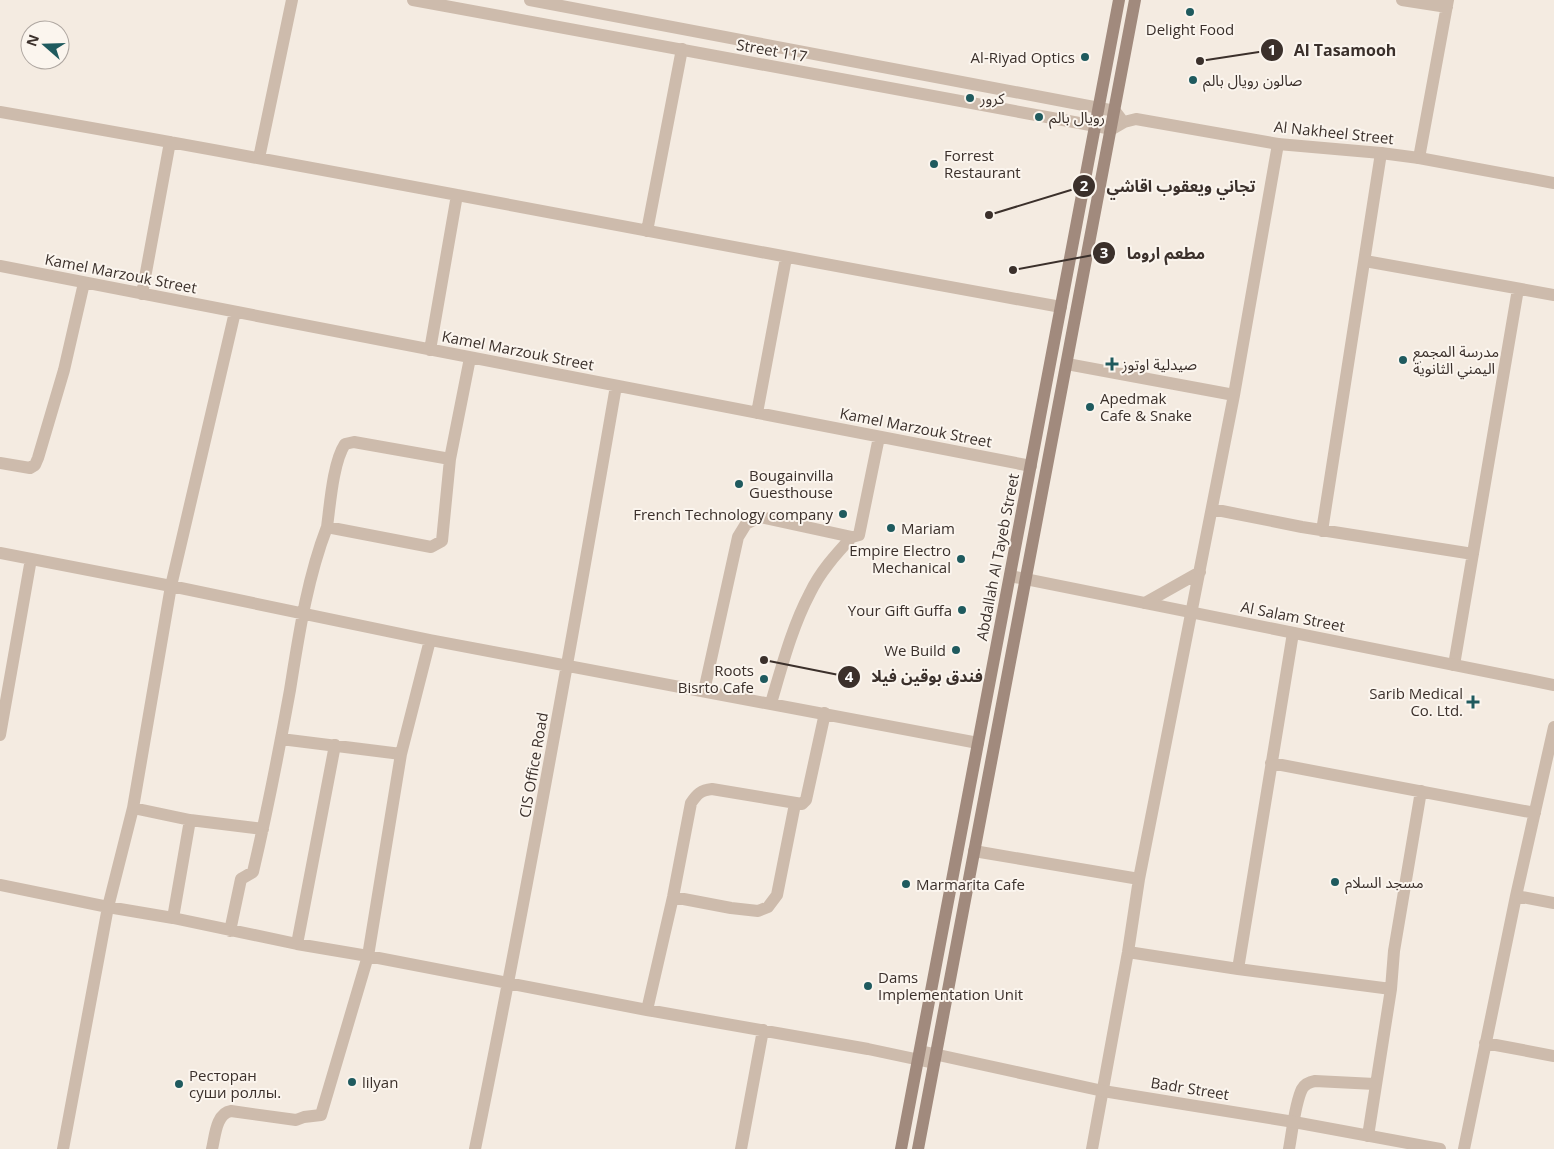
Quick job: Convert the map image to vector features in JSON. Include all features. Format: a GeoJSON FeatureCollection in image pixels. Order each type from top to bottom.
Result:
{"type":"FeatureCollection","features":[{"type":"Feature","properties":{"kind":"main road","name":"Abdallah Al Tayeb Street"},"geometry":{"type":"LineString","coordinates":[[901,1149],[1120,0]]}},
{"type":"Feature","properties":{"kind":"main road"},"geometry":{"type":"LineString","coordinates":[[918,1149],[1136,0]]}},
{"type":"Feature","properties":{"kind":"street"},"geometry":{"type":"LineString","coordinates":[[259,158],[292,0]]}},
{"type":"Feature","properties":{"kind":"street","name":"Street 117"},"geometry":{"type":"LineString","coordinates":[[413,0],[464,5],[682,49],[1112,128]]}},
{"type":"Feature","properties":{"kind":"street","name":"Street 117"},"geometry":{"type":"LineString","coordinates":[[530,0],[1115,111]]}},
{"type":"Feature","properties":{"kind":"street"},"geometry":{"type":"LineString","coordinates":[[1402,0],[1447,4],[1420,158]]}},
{"type":"Feature","properties":{"kind":"street"},"geometry":{"type":"LineString","coordinates":[[647,231],[682,49]]}},
{"type":"Feature","properties":{"kind":"street"},"geometry":{"type":"LineString","coordinates":[[1112,128],[1124,122],[1115,111]]}},
{"type":"Feature","properties":{"kind":"street"},"geometry":{"type":"LineString","coordinates":[[0,112],[259,158],[786,258],[1061,307]]}},
{"type":"Feature","properties":{"kind":"street","name":"Al Nakheel Street"},"geometry":{"type":"LineString","coordinates":[[1124,122],[1136,119],[1278,144],[1420,158],[1554,183]]}},
{"type":"Feature","properties":{"kind":"street"},"geometry":{"type":"LineString","coordinates":[[142,294],[170,142]]}},
{"type":"Feature","properties":{"kind":"street"},"geometry":{"type":"LineString","coordinates":[[1092,1149],[1128,952],[1139,880],[1234,395],[1278,144]]}},
{"type":"Feature","properties":{"kind":"street"},"geometry":{"type":"LineString","coordinates":[[1322,530],[1381,153]]}},
{"type":"Feature","properties":{"kind":"street"},"geometry":{"type":"LineString","coordinates":[[430,350],[457,196]]}},
{"type":"Feature","properties":{"kind":"street"},"geometry":{"type":"LineString","coordinates":[[757,413],[786,258]]}},
{"type":"Feature","properties":{"kind":"street"},"geometry":{"type":"LineString","coordinates":[[1365,262],[1554,295]]}},
{"type":"Feature","properties":{"kind":"street","name":"Kamel Marzouk Street"},"geometry":{"type":"LineString","coordinates":[[0,266],[1031,466]]}},
{"type":"Feature","properties":{"kind":"street"},"geometry":{"type":"LineString","coordinates":[[0,463],[30,468],[35,465],[64,370],[84,282]]}},
{"type":"Feature","properties":{"kind":"street"},"geometry":{"type":"LineString","coordinates":[[1454,665],[1518,288]]}},
{"type":"Feature","properties":{"kind":"street"},"geometry":{"type":"LineString","coordinates":[[63,1149],[108,907],[133,808],[171,586],[235,312]]}},
{"type":"Feature","properties":{"kind":"street"},"geometry":{"type":"LineString","coordinates":[[327,527],[431,547],[442,541],[450,459],[470,358]]}},
{"type":"Feature","properties":{"kind":"street"},"geometry":{"type":"LineString","coordinates":[[1067,364],[1234,395]]}},
{"type":"Feature","properties":{"kind":"street","name":"CIS Office Road"},"geometry":{"type":"LineString","coordinates":[[475,1149],[509,983],[568,665],[616,386]]}},
{"type":"Feature","properties":{"kind":"street"},"geometry":{"type":"LineString","coordinates":[[704,691],[738,537],[746,524],[760,517],[852,537],[859,535],[879,437]]}},
{"type":"Feature","properties":{"kind":"street"},"geometry":{"type":"LineString","coordinates":[[230,931],[241,879],[253,872],[263,829],[303,613],[319,548],[327,527],[340,452],[345,444],[354,442],[450,459]]}},
{"type":"Feature","properties":{"kind":"street"},"geometry":{"type":"LineString","coordinates":[[1212,509],[1322,530],[1473,554]]}},
{"type":"Feature","properties":{"kind":"street"},"geometry":{"type":"LineString","coordinates":[[771,703],[794,630],[810,592],[836,554],[852,537]]}},
{"type":"Feature","properties":{"kind":"street"},"geometry":{"type":"LineString","coordinates":[[0,553],[171,586],[430,640],[978,743]]}},
{"type":"Feature","properties":{"kind":"street"},"geometry":{"type":"LineString","coordinates":[[0,735],[31,559]]}},
{"type":"Feature","properties":{"kind":"street"},"geometry":{"type":"LineString","coordinates":[[1145,603],[1200,572]]}},
{"type":"Feature","properties":{"kind":"street","name":"Al Salam Street"},"geometry":{"type":"LineString","coordinates":[[1010,576],[1554,685]]}},
{"type":"Feature","properties":{"kind":"street"},"geometry":{"type":"LineString","coordinates":[[1238,969],[1293,633]]}},
{"type":"Feature","properties":{"kind":"street"},"geometry":{"type":"LineString","coordinates":[[212,1149],[222,1114],[226,1112],[231,1111],[296,1120],[321,1115],[368,956],[402,754],[430,640]]}},
{"type":"Feature","properties":{"kind":"street"},"geometry":{"type":"LineString","coordinates":[[647,1010],[673,897],[691,803],[697,794],[704,790],[712,789],[802,804],[806,800],[825,713]]}},
{"type":"Feature","properties":{"kind":"street"},"geometry":{"type":"LineString","coordinates":[[1464,1149],[1516,896],[1554,727]]}},
{"type":"Feature","properties":{"kind":"street"},"geometry":{"type":"LineString","coordinates":[[281,739],[402,754]]}},
{"type":"Feature","properties":{"kind":"street"},"geometry":{"type":"LineString","coordinates":[[297,944],[335,746]]}},
{"type":"Feature","properties":{"kind":"street"},"geometry":{"type":"LineString","coordinates":[[1271,763],[1535,813]]}},
{"type":"Feature","properties":{"kind":"street"},"geometry":{"type":"LineString","coordinates":[[1368,1136],[1394,951],[1421,792]]}},
{"type":"Feature","properties":{"kind":"street"},"geometry":{"type":"LineString","coordinates":[[673,897],[758,911],[768,907],[777,895],[795,804]]}},
{"type":"Feature","properties":{"kind":"street"},"geometry":{"type":"LineString","coordinates":[[133,808],[190,820],[263,829]]}},
{"type":"Feature","properties":{"kind":"street"},"geometry":{"type":"LineString","coordinates":[[173,918],[190,820]]}},
{"type":"Feature","properties":{"kind":"street"},"geometry":{"type":"LineString","coordinates":[[974,851],[1139,880]]}},
{"type":"Feature","properties":{"kind":"street","name":"Badr Street"},"geometry":{"type":"LineString","coordinates":[[0,885],[297,944],[647,1010],[919,1055],[1103,1091],[1294,1122],[1368,1136],[1400,1145],[1440,1149]]}},
{"type":"Feature","properties":{"kind":"street"},"geometry":{"type":"LineString","coordinates":[[1516,896],[1554,903]]}},
{"type":"Feature","properties":{"kind":"street"},"geometry":{"type":"LineString","coordinates":[[1128,952],[1390,989]]}},
{"type":"Feature","properties":{"kind":"street"},"geometry":{"type":"LineString","coordinates":[[741,1149],[764,1030]]}},
{"type":"Feature","properties":{"kind":"street"},"geometry":{"type":"LineString","coordinates":[[1485,1043],[1554,1056]]}},
{"type":"Feature","properties":{"kind":"street"},"geometry":{"type":"LineString","coordinates":[[1288,1149],[1302,1088],[1308,1082],[1375,1084]]}},
{"type":"Feature","properties":{"kind":"place","name":"Delight Food"},"geometry":{"type":"Point","coordinates":[1190,12]}},
{"type":"Feature","properties":{"kind":"place","name":"Al-Riyad Optics"},"geometry":{"type":"Point","coordinates":[1085,57]}},
{"type":"Feature","properties":{"kind":"place","name":"Al Tasamooh"},"geometry":{"type":"Point","coordinates":[1200,61]}},
{"type":"Feature","properties":{"kind":"place","name":"صالون رويال بالم"},"geometry":{"type":"Point","coordinates":[1193,80]}},
{"type":"Feature","properties":{"kind":"place","name":"كرور"},"geometry":{"type":"Point","coordinates":[970,98]}},
{"type":"Feature","properties":{"kind":"place","name":"رويال بالم"},"geometry":{"type":"Point","coordinates":[1039,117]}},
{"type":"Feature","properties":{"kind":"place","name":"Forrest Restaurant"},"geometry":{"type":"Point","coordinates":[934,164]}},
{"type":"Feature","properties":{"kind":"place","name":"تجاني ويعقوب اقاشي"},"geometry":{"type":"Point","coordinates":[989,215]}},
{"type":"Feature","properties":{"kind":"place","name":"مطعم اروما"},"geometry":{"type":"Point","coordinates":[1013,270]}},
{"type":"Feature","properties":{"kind":"place","name":"مدرسة المجمع اليمني الثانوية"},"geometry":{"type":"Point","coordinates":[1403,360]}},
{"type":"Feature","properties":{"kind":"place","name":"صيدلية اوتوز"},"geometry":{"type":"Point","coordinates":[1112,364]}},
{"type":"Feature","properties":{"kind":"place","name":"Apedmak Cafe & Snake"},"geometry":{"type":"Point","coordinates":[1090,407]}},
{"type":"Feature","properties":{"kind":"place","name":"Bougainvilla Guesthouse"},"geometry":{"type":"Point","coordinates":[739,484]}},
{"type":"Feature","properties":{"kind":"place","name":"French Technology company"},"geometry":{"type":"Point","coordinates":[843,514]}},
{"type":"Feature","properties":{"kind":"place","name":"Mariam"},"geometry":{"type":"Point","coordinates":[891,528]}},
{"type":"Feature","properties":{"kind":"place","name":"Empire Electro Mechanical"},"geometry":{"type":"Point","coordinates":[961,559]}},
{"type":"Feature","properties":{"kind":"place","name":"Your Gift Guffa"},"geometry":{"type":"Point","coordinates":[962,610]}},
{"type":"Feature","properties":{"kind":"place","name":"We Build"},"geometry":{"type":"Point","coordinates":[956,650]}},
{"type":"Feature","properties":{"kind":"place","name":"فندق بوقين فيلا"},"geometry":{"type":"Point","coordinates":[764,660]}},
{"type":"Feature","properties":{"kind":"place","name":"Roots Bisrto Cafe"},"geometry":{"type":"Point","coordinates":[764,679]}},
{"type":"Feature","properties":{"kind":"place","name":"Sarib Medical Co. Ltd."},"geometry":{"type":"Point","coordinates":[1473,702]}},
{"type":"Feature","properties":{"kind":"place","name":"مسجد السلام"},"geometry":{"type":"Point","coordinates":[1335,882]}},
{"type":"Feature","properties":{"kind":"place","name":"Marmarita Cafe"},"geometry":{"type":"Point","coordinates":[906,884]}},
{"type":"Feature","properties":{"kind":"place","name":"Dams Implementation Unit"},"geometry":{"type":"Point","coordinates":[868,986]}},
{"type":"Feature","properties":{"kind":"place","name":"lilyan"},"geometry":{"type":"Point","coordinates":[352,1082]}},
{"type":"Feature","properties":{"kind":"place","name":"Ресторан суши роллы."},"geometry":{"type":"Point","coordinates":[179,1084]}}]}
